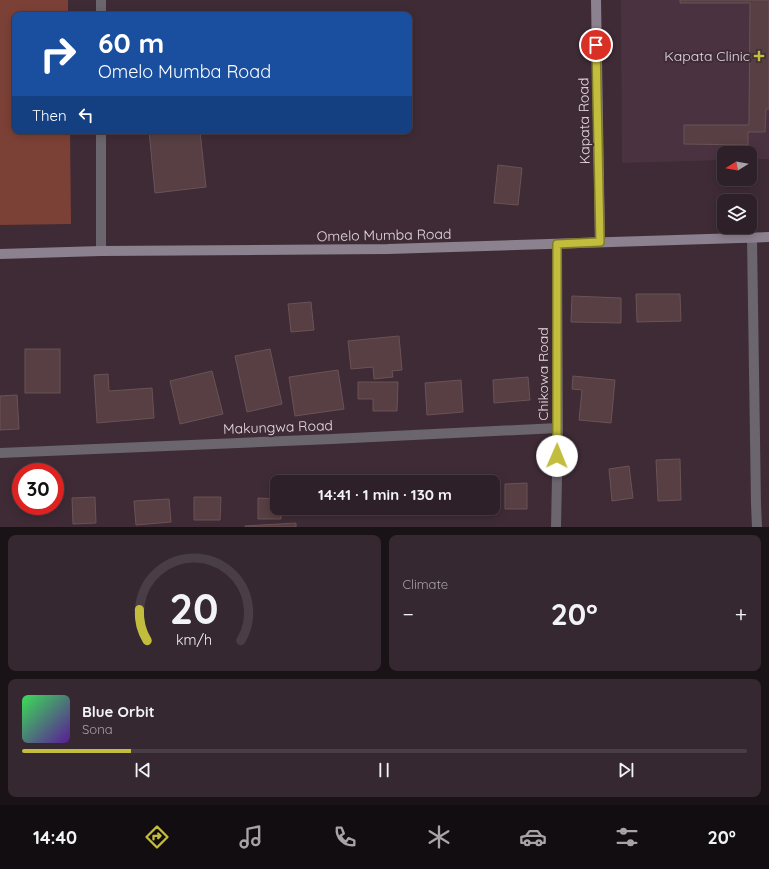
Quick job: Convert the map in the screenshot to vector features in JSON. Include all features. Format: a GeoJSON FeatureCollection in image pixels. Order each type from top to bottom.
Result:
{"type":"FeatureCollection","features":[{"type":"Feature","properties":{"kind":"street"},"geometry":{"type":"LineString","coordinates":[[101,0],[101,12]]}},
{"type":"Feature","properties":{"kind":"street","name":"Kapata Road"},"geometry":{"type":"LineString","coordinates":[[596,0],[600,242]]}},
{"type":"Feature","properties":{"kind":"street"},"geometry":{"type":"LineString","coordinates":[[101,134],[101,251]]}},
{"type":"Feature","properties":{"kind":"street","name":"Omelo Mumba Road"},"geometry":{"type":"LineString","coordinates":[[0,254],[101,251],[388,250],[769,237]]}},
{"type":"Feature","properties":{"kind":"street"},"geometry":{"type":"LineString","coordinates":[[752,238],[757,527]]}},
{"type":"Feature","properties":{"kind":"street","name":"Chikowa Road"},"geometry":{"type":"LineString","coordinates":[[556,527],[558,428],[557,244]]}},
{"type":"Feature","properties":{"kind":"street","name":"Makungwa Road"},"geometry":{"type":"LineString","coordinates":[[0,453],[558,428]]}},
{"type":"Feature","properties":{"kind":"shaded area"},"geometry":{"type":"Polygon","coordinates":[[[0,0],[68,0],[68,12],[12,12],[12,134],[70,134],[71,224],[0,225],[0,0]]]}},
{"type":"Feature","properties":{"kind":"shaded area"},"geometry":{"type":"Polygon","coordinates":[[[621,0],[769,0],[769,159],[757,159],[757,146],[717,146],[717,160],[622,163],[621,0]]]}},
{"type":"Feature","properties":{"kind":"building","name":"Kapata Clinic"},"geometry":{"type":"Polygon","coordinates":[[[680,0],[769,0],[769,109],[766,109],[765,132],[748,132],[748,145],[684,144],[684,125],[749,125],[750,3],[680,3],[680,0]]]}},
{"type":"Feature","properties":{"kind":"building"},"geometry":{"type":"Polygon","coordinates":[[[149,134],[200,134],[206,187],[155,193],[149,134]]]}},
{"type":"Feature","properties":{"kind":"building"},"geometry":{"type":"Polygon","coordinates":[[[498,165],[522,168],[518,205],[494,203],[498,165]]]}},
{"type":"Feature","properties":{"kind":"building"},"geometry":{"type":"Polygon","coordinates":[[[636,294],[680,294],[681,321],[637,322],[636,294]]]}},
{"type":"Feature","properties":{"kind":"building"},"geometry":{"type":"Polygon","coordinates":[[[572,296],[621,298],[621,323],[571,322],[572,296]]]}},
{"type":"Feature","properties":{"kind":"building"},"geometry":{"type":"Polygon","coordinates":[[[311,302],[314,330],[291,332],[288,304],[311,302]]]}},
{"type":"Feature","properties":{"kind":"building"},"geometry":{"type":"Polygon","coordinates":[[[399,336],[402,370],[392,371],[393,377],[374,379],[373,367],[351,369],[348,341],[399,336]]]}},
{"type":"Feature","properties":{"kind":"building"},"geometry":{"type":"Polygon","coordinates":[[[25,349],[60,349],[60,393],[25,393],[25,349]]]}},
{"type":"Feature","properties":{"kind":"building"},"geometry":{"type":"Polygon","coordinates":[[[270,349],[282,404],[247,412],[235,356],[270,349]]]}},
{"type":"Feature","properties":{"kind":"building"},"geometry":{"type":"Polygon","coordinates":[[[338,370],[344,409],[295,416],[289,377],[338,370]]]}},
{"type":"Feature","properties":{"kind":"building"},"geometry":{"type":"Polygon","coordinates":[[[212,371],[223,414],[180,424],[170,381],[212,371]]]}},
{"type":"Feature","properties":{"kind":"building"},"geometry":{"type":"Polygon","coordinates":[[[108,374],[109,391],[152,388],[154,418],[97,423],[94,375],[108,374]]]}},
{"type":"Feature","properties":{"kind":"building"},"geometry":{"type":"Polygon","coordinates":[[[573,376],[615,380],[611,423],[579,420],[582,390],[572,389],[573,376]]]}},
{"type":"Feature","properties":{"kind":"building"},"geometry":{"type":"Polygon","coordinates":[[[528,377],[530,400],[494,403],[493,380],[528,377]]]}},
{"type":"Feature","properties":{"kind":"building"},"geometry":{"type":"Polygon","coordinates":[[[461,380],[463,412],[427,415],[425,383],[461,380]]]}},
{"type":"Feature","properties":{"kind":"building"},"geometry":{"type":"Polygon","coordinates":[[[358,382],[398,382],[397,411],[373,411],[373,399],[358,399],[358,382]]]}},
{"type":"Feature","properties":{"kind":"building"},"geometry":{"type":"Polygon","coordinates":[[[17,395],[19,429],[0,430],[0,396],[17,395]]]}},
{"type":"Feature","properties":{"kind":"building"},"geometry":{"type":"Polygon","coordinates":[[[680,459],[681,500],[658,501],[656,460],[680,459]]]}},
{"type":"Feature","properties":{"kind":"building"},"geometry":{"type":"Polygon","coordinates":[[[629,466],[633,498],[612,501],[609,469],[629,466]]]}},
{"type":"Feature","properties":{"kind":"building"},"geometry":{"type":"Polygon","coordinates":[[[527,483],[527,509],[505,509],[505,484],[527,483]]]}},
{"type":"Feature","properties":{"kind":"building"},"geometry":{"type":"Polygon","coordinates":[[[95,497],[96,523],[73,524],[72,498],[95,497]]]}},
{"type":"Feature","properties":{"kind":"building"},"geometry":{"type":"Polygon","coordinates":[[[194,497],[221,497],[220,520],[194,520],[194,497]]]}},
{"type":"Feature","properties":{"kind":"building"},"geometry":{"type":"Polygon","coordinates":[[[258,498],[270,499],[270,515],[281,515],[281,519],[258,519],[258,498]]]}},
{"type":"Feature","properties":{"kind":"building"},"geometry":{"type":"Polygon","coordinates":[[[169,499],[171,522],[136,525],[134,501],[169,499]]]}},
{"type":"Feature","properties":{"kind":"building"},"geometry":{"type":"Polygon","coordinates":[[[296,523],[296,527],[245,527],[245,526],[296,523]]]}},
{"type":"Feature","properties":{"kind":"place","name":"Kapata Clinic"},"geometry":{"type":"Point","coordinates":[759,56]}},
{"type":"Feature","properties":{"kind":"route"},"geometry":{"type":"LineString","coordinates":[[557,456],[557,244],[600,242],[596,45]]}}]}
